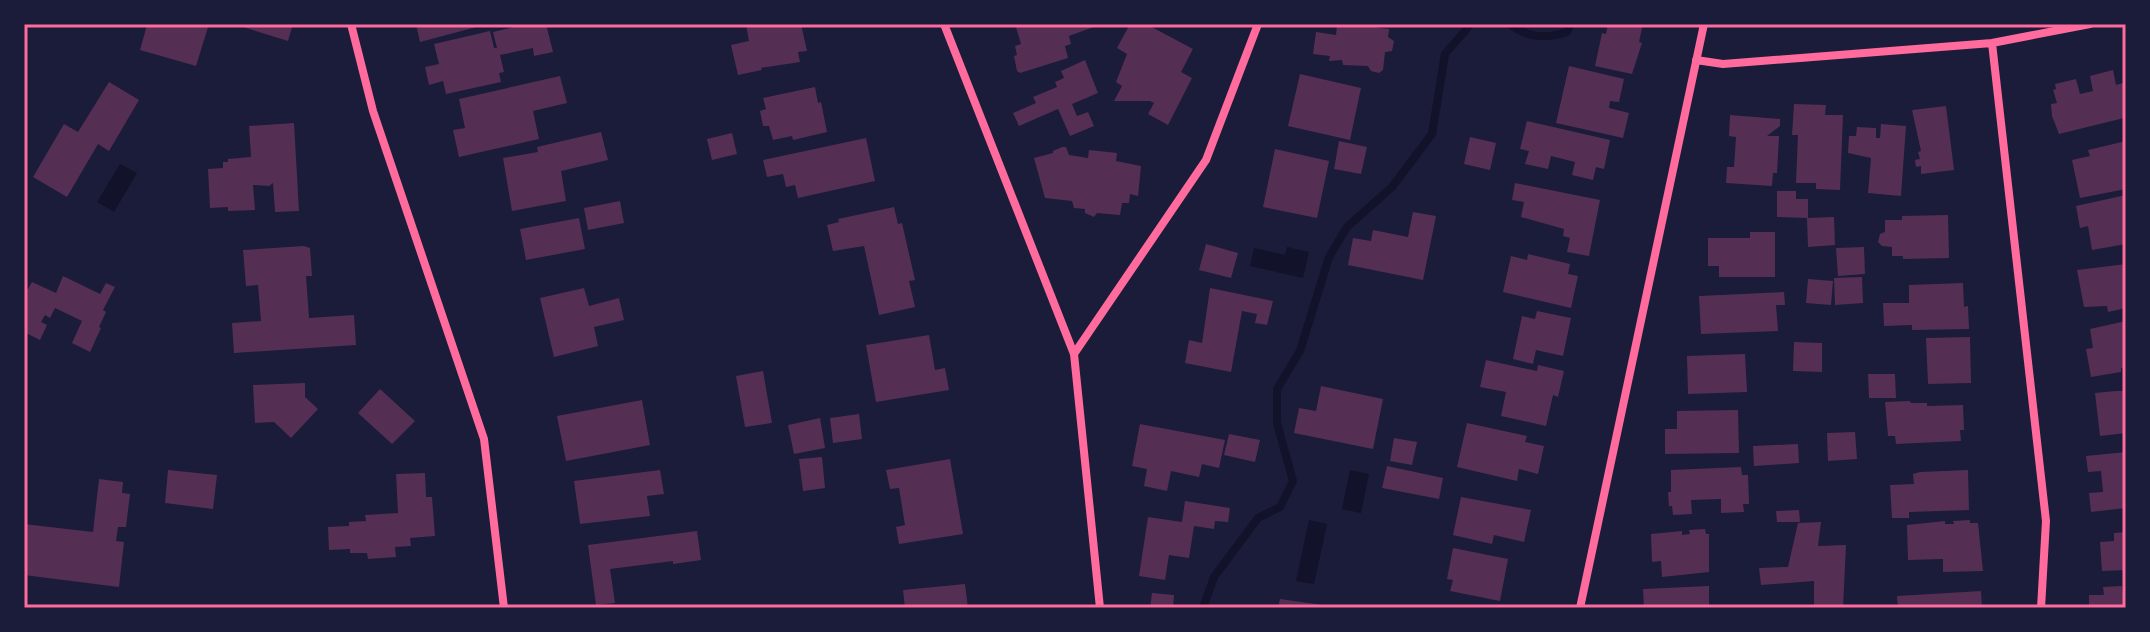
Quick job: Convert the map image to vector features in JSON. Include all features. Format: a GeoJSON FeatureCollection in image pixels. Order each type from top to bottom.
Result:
{"type":"FeatureCollection","features":[{"type":"Feature","properties":{"kind":"street"},"geometry":{"type":"LineString","coordinates":[[351,24],[373,111],[484,439],[504,608]]}},
{"type":"Feature","properties":{"kind":"street"},"geometry":{"type":"LineString","coordinates":[[944,24],[1074,354],[1100,608]]}},
{"type":"Feature","properties":{"kind":"street"},"geometry":{"type":"LineString","coordinates":[[1074,354],[1206,160],[1258,24]]}},
{"type":"Feature","properties":{"kind":"street"},"geometry":{"type":"LineString","coordinates":[[1580,608],[1704,24]]}},
{"type":"Feature","properties":{"kind":"street"},"geometry":{"type":"LineString","coordinates":[[1696,60],[1723,64],[1992,43],[2090,24]]}},
{"type":"Feature","properties":{"kind":"street"},"geometry":{"type":"LineString","coordinates":[[1992,43],[2046,521],[2041,608]]}},
{"type":"Feature","properties":{"kind":"shaded area"},"geometry":{"type":"Polygon","coordinates":[[[120,164],[137,173],[114,212],[97,202],[120,164]]]}},
{"type":"Feature","properties":{"kind":"shaded area"},"geometry":{"type":"Polygon","coordinates":[[[1287,247],[1309,252],[1303,278],[1250,266],[1254,248],[1285,255],[1287,247]]]}},
{"type":"Feature","properties":{"kind":"shaded area"},"geometry":{"type":"Polygon","coordinates":[[[1350,470],[1369,474],[1361,513],[1342,509],[1350,470]]]}},
{"type":"Feature","properties":{"kind":"shaded area"},"geometry":{"type":"Polygon","coordinates":[[[1309,520],[1327,524],[1314,584],[1296,581],[1309,520]]]}},
{"type":"Feature","properties":{"kind":"building"},"geometry":{"type":"Polygon","coordinates":[[[157,24],[209,24],[196,66],[140,50],[147,25],[156,27],[157,24]]]}},
{"type":"Feature","properties":{"kind":"building"},"geometry":{"type":"Polygon","coordinates":[[[233,24],[293,24],[288,41],[233,24]]]}},
{"type":"Feature","properties":{"kind":"building"},"geometry":{"type":"Polygon","coordinates":[[[416,24],[483,24],[484,25],[420,42],[416,24]]]}},
{"type":"Feature","properties":{"kind":"building"},"geometry":{"type":"Polygon","coordinates":[[[526,24],[546,24],[553,52],[534,56],[533,48],[500,55],[504,72],[499,73],[501,82],[446,94],[443,81],[429,85],[425,67],[439,64],[434,44],[490,31],[494,48],[497,48],[493,32],[526,24]]]}},
{"type":"Feature","properties":{"kind":"building"},"geometry":{"type":"Polygon","coordinates":[[[746,24],[801,24],[807,51],[798,52],[800,62],[738,75],[731,45],[749,41],[746,24]]]}},
{"type":"Feature","properties":{"kind":"building"},"geometry":{"type":"Polygon","coordinates":[[[1015,24],[1099,25],[1069,36],[1071,44],[1065,46],[1068,58],[1020,73],[1014,56],[1017,55],[1015,46],[1021,44],[1015,24]]]}},
{"type":"Feature","properties":{"kind":"building"},"geometry":{"type":"Polygon","coordinates":[[[1130,24],[1146,24],[1193,49],[1181,72],[1192,78],[1168,125],[1148,114],[1154,103],[1150,101],[1114,101],[1122,86],[1116,82],[1127,54],[1117,48],[1130,24]]]}},
{"type":"Feature","properties":{"kind":"building"},"geometry":{"type":"Polygon","coordinates":[[[1351,24],[1389,29],[1388,37],[1394,41],[1392,51],[1385,52],[1383,70],[1379,73],[1371,71],[1368,66],[1343,65],[1342,60],[1329,61],[1330,56],[1313,54],[1316,32],[1336,35],[1337,25],[1351,27],[1351,24]]]}},
{"type":"Feature","properties":{"kind":"building"},"geometry":{"type":"Polygon","coordinates":[[[1608,24],[1643,24],[1639,42],[1642,43],[1632,74],[1595,66],[1602,33],[1606,34],[1608,24]]]}},
{"type":"Feature","properties":{"kind":"building"},"geometry":{"type":"Polygon","coordinates":[[[1085,60],[1098,93],[1072,104],[1077,116],[1088,112],[1094,126],[1070,136],[1058,109],[1019,126],[1013,113],[1036,103],[1033,97],[1057,87],[1055,82],[1064,78],[1061,71],[1085,60]]]}},
{"type":"Feature","properties":{"kind":"building"},"geometry":{"type":"Polygon","coordinates":[[[1569,66],[1624,79],[1619,102],[1610,101],[1609,108],[1629,113],[1623,138],[1556,123],[1569,66]]]}},
{"type":"Feature","properties":{"kind":"building"},"geometry":{"type":"Polygon","coordinates":[[[2113,70],[2116,85],[2126,82],[2124,118],[2059,134],[2051,104],[2057,103],[2053,90],[2056,89],[2055,84],[2076,79],[2080,94],[2093,91],[2090,76],[2113,70]]]}},
{"type":"Feature","properties":{"kind":"building"},"geometry":{"type":"Polygon","coordinates":[[[1300,74],[1361,88],[1350,140],[1288,126],[1300,74]]]}},
{"type":"Feature","properties":{"kind":"building"},"geometry":{"type":"Polygon","coordinates":[[[560,76],[567,103],[533,111],[539,139],[459,157],[453,130],[465,128],[459,99],[560,76]]]}},
{"type":"Feature","properties":{"kind":"building"},"geometry":{"type":"Polygon","coordinates":[[[109,82],[139,100],[109,151],[98,144],[67,197],[33,177],[64,124],[78,132],[109,82]]]}},
{"type":"Feature","properties":{"kind":"building"},"geometry":{"type":"Polygon","coordinates":[[[815,87],[827,132],[793,140],[792,136],[773,140],[769,126],[763,126],[760,111],[766,109],[763,98],[815,87]]]}},
{"type":"Feature","properties":{"kind":"building"},"geometry":{"type":"Polygon","coordinates":[[[1794,104],[1826,105],[1825,115],[1843,115],[1840,190],[1816,189],[1816,183],[1796,183],[1798,135],[1792,135],[1794,104]]]}},
{"type":"Feature","properties":{"kind":"building"},"geometry":{"type":"Polygon","coordinates":[[[1946,106],[1954,170],[1921,174],[1921,166],[1916,167],[1915,160],[1920,159],[1918,152],[1921,151],[1912,110],[1946,106]]]}},
{"type":"Feature","properties":{"kind":"building"},"geometry":{"type":"Polygon","coordinates":[[[1730,115],[1780,119],[1780,126],[1767,136],[1779,136],[1777,173],[1773,173],[1772,186],[1726,183],[1727,167],[1734,167],[1736,137],[1729,136],[1730,115]]]}},
{"type":"Feature","properties":{"kind":"building"},"geometry":{"type":"Polygon","coordinates":[[[1527,121],[1610,140],[1604,169],[1596,167],[1593,180],[1572,175],[1575,162],[1551,156],[1548,169],[1525,164],[1529,151],[1520,149],[1527,121]]]}},
{"type":"Feature","properties":{"kind":"building"},"geometry":{"type":"Polygon","coordinates":[[[294,123],[299,211],[275,212],[273,183],[269,186],[253,185],[255,210],[210,208],[208,169],[223,168],[223,162],[228,162],[228,159],[251,157],[249,126],[294,123]]]}},
{"type":"Feature","properties":{"kind":"building"},"geometry":{"type":"Polygon","coordinates":[[[1881,124],[1906,126],[1901,196],[1868,193],[1871,158],[1848,153],[1849,136],[1856,136],[1857,127],[1876,128],[1876,138],[1880,138],[1881,124]]]}},
{"type":"Feature","properties":{"kind":"building"},"geometry":{"type":"Polygon","coordinates":[[[601,132],[608,160],[561,171],[566,201],[512,211],[503,158],[538,152],[537,147],[601,132]]]}},
{"type":"Feature","properties":{"kind":"building"},"geometry":{"type":"Polygon","coordinates":[[[732,133],[737,154],[712,160],[707,139],[732,133]]]}},
{"type":"Feature","properties":{"kind":"building"},"geometry":{"type":"Polygon","coordinates":[[[1470,137],[1496,143],[1490,170],[1464,164],[1470,137]]]}},
{"type":"Feature","properties":{"kind":"building"},"geometry":{"type":"Polygon","coordinates":[[[866,138],[875,181],[798,198],[795,185],[786,187],[783,174],[767,177],[763,160],[866,138]]]}},
{"type":"Feature","properties":{"kind":"building"},"geometry":{"type":"Polygon","coordinates":[[[1339,141],[1367,147],[1361,174],[1334,169],[1339,141]]]}},
{"type":"Feature","properties":{"kind":"building"},"geometry":{"type":"Polygon","coordinates":[[[2126,141],[2126,189],[2080,198],[2072,160],[2090,156],[2088,150],[2126,141]]]}},
{"type":"Feature","properties":{"kind":"building"},"geometry":{"type":"Polygon","coordinates":[[[1066,147],[1069,155],[1088,158],[1089,150],[1117,153],[1116,161],[1141,166],[1138,196],[1130,194],[1129,203],[1122,203],[1120,215],[1097,213],[1094,217],[1085,213],[1085,209],[1074,208],[1072,201],[1045,198],[1034,158],[1066,147]]]}},
{"type":"Feature","properties":{"kind":"building"},"geometry":{"type":"Polygon","coordinates":[[[1275,149],[1329,161],[1317,218],[1263,207],[1275,149]]]}},
{"type":"Feature","properties":{"kind":"building"},"geometry":{"type":"Polygon","coordinates":[[[1515,183],[1600,200],[1589,256],[1567,252],[1570,238],[1563,236],[1564,229],[1521,217],[1524,202],[1512,200],[1515,183]]]}},
{"type":"Feature","properties":{"kind":"building"},"geometry":{"type":"Polygon","coordinates":[[[1777,191],[1796,191],[1796,199],[1808,199],[1808,218],[1777,217],[1777,191]]]}},
{"type":"Feature","properties":{"kind":"building"},"geometry":{"type":"Polygon","coordinates":[[[2126,195],[2126,244],[2092,250],[2088,226],[2080,228],[2076,206],[2126,195]]]}},
{"type":"Feature","properties":{"kind":"building"},"geometry":{"type":"Polygon","coordinates":[[[620,201],[624,223],[588,230],[584,208],[620,201]]]}},
{"type":"Feature","properties":{"kind":"building"},"geometry":{"type":"Polygon","coordinates":[[[894,207],[898,224],[902,223],[915,280],[909,281],[915,307],[879,315],[864,246],[833,251],[827,225],[839,222],[838,219],[894,207]]]}},
{"type":"Feature","properties":{"kind":"building"},"geometry":{"type":"Polygon","coordinates":[[[1413,212],[1436,216],[1423,280],[1348,265],[1353,238],[1371,241],[1373,230],[1408,237],[1413,212]]]}},
{"type":"Feature","properties":{"kind":"building"},"geometry":{"type":"Polygon","coordinates":[[[1948,215],[1949,258],[1903,259],[1903,256],[1892,256],[1892,247],[1882,246],[1878,242],[1880,234],[1885,232],[1885,220],[1902,220],[1902,216],[1948,215]]]}},
{"type":"Feature","properties":{"kind":"building"},"geometry":{"type":"Polygon","coordinates":[[[1834,217],[1835,245],[1808,247],[1807,218],[1834,217]]]}},
{"type":"Feature","properties":{"kind":"building"},"geometry":{"type":"Polygon","coordinates":[[[579,218],[585,249],[526,260],[520,229],[579,218]]]}},
{"type":"Feature","properties":{"kind":"building"},"geometry":{"type":"Polygon","coordinates":[[[1750,232],[1775,232],[1775,277],[1719,277],[1719,266],[1708,266],[1708,238],[1750,238],[1750,232]]]}},
{"type":"Feature","properties":{"kind":"building"},"geometry":{"type":"Polygon","coordinates":[[[1206,244],[1238,253],[1231,278],[1199,270],[1206,244]]]}},
{"type":"Feature","properties":{"kind":"building"},"geometry":{"type":"Polygon","coordinates":[[[1864,247],[1865,274],[1838,276],[1836,248],[1864,247]]]}},
{"type":"Feature","properties":{"kind":"building"},"geometry":{"type":"Polygon","coordinates":[[[310,248],[312,276],[306,276],[309,318],[354,315],[356,345],[234,353],[232,323],[261,321],[258,285],[246,286],[243,250],[310,248]]]}},
{"type":"Feature","properties":{"kind":"building"},"geometry":{"type":"Polygon","coordinates":[[[1528,254],[1570,264],[1568,274],[1578,276],[1571,308],[1503,292],[1511,256],[1527,260],[1528,254]]]}},
{"type":"Feature","properties":{"kind":"building"},"geometry":{"type":"Polygon","coordinates":[[[2126,264],[2126,308],[2108,312],[2107,306],[2084,307],[2077,270],[2126,264]]]}},
{"type":"Feature","properties":{"kind":"building"},"geometry":{"type":"Polygon","coordinates":[[[63,276],[100,294],[106,283],[115,287],[103,310],[106,312],[90,352],[72,343],[82,321],[55,308],[50,318],[45,315],[41,322],[47,325],[40,340],[24,332],[24,287],[28,289],[32,282],[56,293],[63,276]]]}},
{"type":"Feature","properties":{"kind":"building"},"geometry":{"type":"Polygon","coordinates":[[[1862,277],[1863,303],[1835,305],[1834,278],[1862,277]]]}},
{"type":"Feature","properties":{"kind":"building"},"geometry":{"type":"Polygon","coordinates":[[[1808,279],[1833,281],[1831,305],[1806,303],[1808,279]]]}},
{"type":"Feature","properties":{"kind":"building"},"geometry":{"type":"Polygon","coordinates":[[[1963,283],[1969,329],[1912,330],[1912,325],[1884,326],[1883,303],[1909,303],[1909,285],[1963,283]]]}},
{"type":"Feature","properties":{"kind":"building"},"geometry":{"type":"Polygon","coordinates":[[[584,288],[589,306],[619,298],[624,320],[594,327],[598,346],[554,357],[540,298],[584,288]]]}},
{"type":"Feature","properties":{"kind":"building"},"geometry":{"type":"Polygon","coordinates":[[[1210,288],[1273,301],[1267,325],[1255,323],[1257,314],[1242,311],[1231,372],[1185,363],[1189,340],[1202,343],[1210,288]]]}},
{"type":"Feature","properties":{"kind":"building"},"geometry":{"type":"Polygon","coordinates":[[[1784,292],[1785,305],[1776,305],[1778,331],[1701,334],[1699,296],[1784,292]]]}},
{"type":"Feature","properties":{"kind":"building"},"geometry":{"type":"Polygon","coordinates":[[[1537,311],[1571,318],[1563,356],[1536,350],[1533,364],[1513,359],[1522,316],[1535,319],[1537,311]]]}},
{"type":"Feature","properties":{"kind":"building"},"geometry":{"type":"Polygon","coordinates":[[[2126,321],[2126,367],[2121,368],[2121,372],[2091,377],[2086,349],[2093,348],[2090,329],[2126,321]]]}},
{"type":"Feature","properties":{"kind":"building"},"geometry":{"type":"Polygon","coordinates":[[[929,335],[935,370],[945,368],[949,390],[876,402],[866,345],[929,335]]]}},
{"type":"Feature","properties":{"kind":"building"},"geometry":{"type":"Polygon","coordinates":[[[1970,337],[1971,383],[1928,384],[1926,338],[1970,337]]]}},
{"type":"Feature","properties":{"kind":"building"},"geometry":{"type":"Polygon","coordinates":[[[1794,342],[1822,343],[1822,372],[1793,371],[1794,342]]]}},
{"type":"Feature","properties":{"kind":"building"},"geometry":{"type":"Polygon","coordinates":[[[1745,354],[1747,392],[1688,394],[1687,356],[1745,354]]]}},
{"type":"Feature","properties":{"kind":"building"},"geometry":{"type":"Polygon","coordinates":[[[1486,360],[1537,371],[1538,365],[1564,371],[1558,397],[1553,395],[1546,426],[1501,416],[1506,392],[1480,387],[1486,360]]]}},
{"type":"Feature","properties":{"kind":"building"},"geometry":{"type":"Polygon","coordinates":[[[763,371],[772,423],[745,427],[736,376],[763,371]]]}},
{"type":"Feature","properties":{"kind":"building"},"geometry":{"type":"Polygon","coordinates":[[[1868,374],[1895,374],[1896,398],[1869,398],[1868,374]]]}},
{"type":"Feature","properties":{"kind":"building"},"geometry":{"type":"Polygon","coordinates":[[[305,383],[305,397],[318,409],[291,438],[274,422],[255,423],[253,385],[305,383]]]}},
{"type":"Feature","properties":{"kind":"building"},"geometry":{"type":"Polygon","coordinates":[[[1321,386],[1383,399],[1373,449],[1294,433],[1299,408],[1316,411],[1321,386]]]}},
{"type":"Feature","properties":{"kind":"building"},"geometry":{"type":"Polygon","coordinates":[[[380,389],[415,421],[392,444],[358,413],[380,389]]]}},
{"type":"Feature","properties":{"kind":"building"},"geometry":{"type":"Polygon","coordinates":[[[2126,391],[2126,433],[2100,436],[2095,393],[2126,391]]]}},
{"type":"Feature","properties":{"kind":"building"},"geometry":{"type":"Polygon","coordinates":[[[642,400],[650,445],[566,461],[557,416],[642,400]]]}},
{"type":"Feature","properties":{"kind":"building"},"geometry":{"type":"Polygon","coordinates":[[[1885,402],[1927,403],[1927,406],[1963,405],[1961,441],[1896,444],[1895,436],[1888,436],[1885,402]]]}},
{"type":"Feature","properties":{"kind":"building"},"geometry":{"type":"Polygon","coordinates":[[[1738,410],[1739,453],[1665,454],[1665,429],[1677,429],[1677,411],[1738,410]]]}},
{"type":"Feature","properties":{"kind":"building"},"geometry":{"type":"Polygon","coordinates":[[[859,414],[862,439],[833,443],[830,418],[859,414]]]}},
{"type":"Feature","properties":{"kind":"building"},"geometry":{"type":"Polygon","coordinates":[[[820,418],[825,448],[794,454],[788,425],[820,418]]]}},
{"type":"Feature","properties":{"kind":"building"},"geometry":{"type":"Polygon","coordinates":[[[1467,423],[1527,436],[1525,442],[1544,446],[1538,474],[1519,469],[1517,481],[1457,467],[1467,423]]]}},
{"type":"Feature","properties":{"kind":"building"},"geometry":{"type":"Polygon","coordinates":[[[1140,424],[1225,440],[1219,468],[1202,464],[1199,477],[1171,471],[1167,491],[1144,486],[1147,469],[1132,466],[1140,424]]]}},
{"type":"Feature","properties":{"kind":"building"},"geometry":{"type":"Polygon","coordinates":[[[1855,432],[1857,459],[1828,461],[1827,433],[1855,432]]]}},
{"type":"Feature","properties":{"kind":"building"},"geometry":{"type":"Polygon","coordinates":[[[1229,434],[1260,440],[1255,462],[1224,455],[1229,434]]]}},
{"type":"Feature","properties":{"kind":"building"},"geometry":{"type":"Polygon","coordinates":[[[1394,438],[1417,442],[1412,465],[1390,461],[1394,438]]]}},
{"type":"Feature","properties":{"kind":"building"},"geometry":{"type":"Polygon","coordinates":[[[1798,444],[1799,463],[1754,466],[1753,446],[1798,444]]]}},
{"type":"Feature","properties":{"kind":"building"},"geometry":{"type":"Polygon","coordinates":[[[2126,452],[2126,508],[2091,512],[2089,493],[2103,492],[2101,471],[2088,472],[2086,456],[2126,452]]]}},
{"type":"Feature","properties":{"kind":"building"},"geometry":{"type":"Polygon","coordinates":[[[822,457],[825,488],[803,491],[799,459],[822,457]]]}},
{"type":"Feature","properties":{"kind":"building"},"geometry":{"type":"Polygon","coordinates":[[[950,459],[963,534],[899,544],[896,527],[905,525],[899,488],[890,489],[886,470],[950,459]]]}},
{"type":"Feature","properties":{"kind":"building"},"geometry":{"type":"Polygon","coordinates":[[[1387,466],[1443,478],[1439,499],[1382,488],[1387,466]]]}},
{"type":"Feature","properties":{"kind":"building"},"geometry":{"type":"Polygon","coordinates":[[[1741,467],[1742,475],[1748,475],[1749,504],[1743,504],[1744,512],[1721,513],[1721,499],[1691,500],[1692,514],[1673,515],[1668,492],[1671,492],[1671,470],[1741,467]]]}},
{"type":"Feature","properties":{"kind":"building"},"geometry":{"type":"Polygon","coordinates":[[[168,470],[217,475],[213,509],[165,503],[168,470]]]}},
{"type":"Feature","properties":{"kind":"building"},"geometry":{"type":"Polygon","coordinates":[[[660,470],[664,494],[647,496],[650,516],[580,524],[574,481],[660,470]]]}},
{"type":"Feature","properties":{"kind":"building"},"geometry":{"type":"Polygon","coordinates":[[[1968,470],[1969,510],[1909,512],[1909,518],[1892,518],[1890,485],[1914,484],[1913,474],[1920,472],[1968,470]]]}},
{"type":"Feature","properties":{"kind":"building"},"geometry":{"type":"Polygon","coordinates":[[[425,473],[426,497],[432,497],[435,536],[410,538],[411,546],[395,547],[396,557],[368,559],[367,553],[350,553],[350,549],[329,550],[328,527],[366,521],[365,515],[398,513],[396,474],[425,473]]]}},
{"type":"Feature","properties":{"kind":"building"},"geometry":{"type":"Polygon","coordinates":[[[99,479],[123,482],[122,493],[130,494],[126,527],[118,527],[116,541],[124,542],[119,587],[24,575],[24,524],[93,532],[99,479]]]}},
{"type":"Feature","properties":{"kind":"building"},"geometry":{"type":"Polygon","coordinates":[[[1461,497],[1531,510],[1524,542],[1494,535],[1492,544],[1453,535],[1461,497]]]}},
{"type":"Feature","properties":{"kind":"building"},"geometry":{"type":"Polygon","coordinates":[[[1185,501],[1230,508],[1228,522],[1215,521],[1214,529],[1194,526],[1189,558],[1169,555],[1165,580],[1139,576],[1148,517],[1182,522],[1185,501]]]}},
{"type":"Feature","properties":{"kind":"building"},"geometry":{"type":"Polygon","coordinates":[[[1799,510],[1800,522],[1777,522],[1776,511],[1799,510]]]}},
{"type":"Feature","properties":{"kind":"building"},"geometry":{"type":"Polygon","coordinates":[[[1970,520],[1970,523],[1978,523],[1983,571],[1943,572],[1943,559],[1908,560],[1907,525],[1945,521],[1945,524],[1954,524],[1953,521],[1970,520]]]}},
{"type":"Feature","properties":{"kind":"building"},"geometry":{"type":"Polygon","coordinates":[[[1821,522],[1818,546],[1846,545],[1843,608],[1814,608],[1814,581],[1761,585],[1759,568],[1788,567],[1798,523],[1821,522]]]}},
{"type":"Feature","properties":{"kind":"building"},"geometry":{"type":"Polygon","coordinates":[[[1705,529],[1709,534],[1709,572],[1662,577],[1661,561],[1652,562],[1651,534],[1682,531],[1682,535],[1690,534],[1689,530],[1705,529]]]}},
{"type":"Feature","properties":{"kind":"building"},"geometry":{"type":"Polygon","coordinates":[[[697,531],[701,560],[610,569],[615,603],[596,605],[588,545],[697,531]]]}},
{"type":"Feature","properties":{"kind":"building"},"geometry":{"type":"Polygon","coordinates":[[[2126,532],[2126,570],[2102,571],[2100,542],[2114,541],[2114,533],[2126,532]]]}},
{"type":"Feature","properties":{"kind":"building"},"geometry":{"type":"Polygon","coordinates":[[[1453,548],[1508,559],[1500,601],[1450,591],[1453,580],[1447,579],[1453,548]]]}},
{"type":"Feature","properties":{"kind":"building"},"geometry":{"type":"Polygon","coordinates":[[[965,584],[968,608],[905,608],[903,590],[965,584]]]}},
{"type":"Feature","properties":{"kind":"building"},"geometry":{"type":"Polygon","coordinates":[[[1709,586],[1709,608],[1644,608],[1643,589],[1709,586]]]}},
{"type":"Feature","properties":{"kind":"building"},"geometry":{"type":"Polygon","coordinates":[[[2122,586],[2126,608],[2089,608],[2089,595],[2104,595],[2103,587],[2122,586]]]}},
{"type":"Feature","properties":{"kind":"building"},"geometry":{"type":"Polygon","coordinates":[[[1981,591],[1982,608],[1898,608],[1897,596],[1981,591]]]}},
{"type":"Feature","properties":{"kind":"building"},"geometry":{"type":"Polygon","coordinates":[[[1152,593],[1174,595],[1173,608],[1150,608],[1152,593]]]}},
{"type":"Feature","properties":{"kind":"building"},"geometry":{"type":"Polygon","coordinates":[[[1280,599],[1323,605],[1322,608],[1278,608],[1280,599]]]}},
{"type":"Feature","properties":{"kind":"waterway"},"geometry":{"type":"LineString","coordinates":[[1203,608],[1214,577],[1258,518],[1280,507],[1293,481],[1277,423],[1277,389],[1300,351],[1329,257],[1347,227],[1392,187],[1432,134],[1445,54],[1471,24]]}},
{"type":"Feature","properties":{"kind":"waterway"},"geometry":{"type":"LineString","coordinates":[[1510,24],[1530,35],[1544,36],[1567,32],[1571,24]]}}]}
